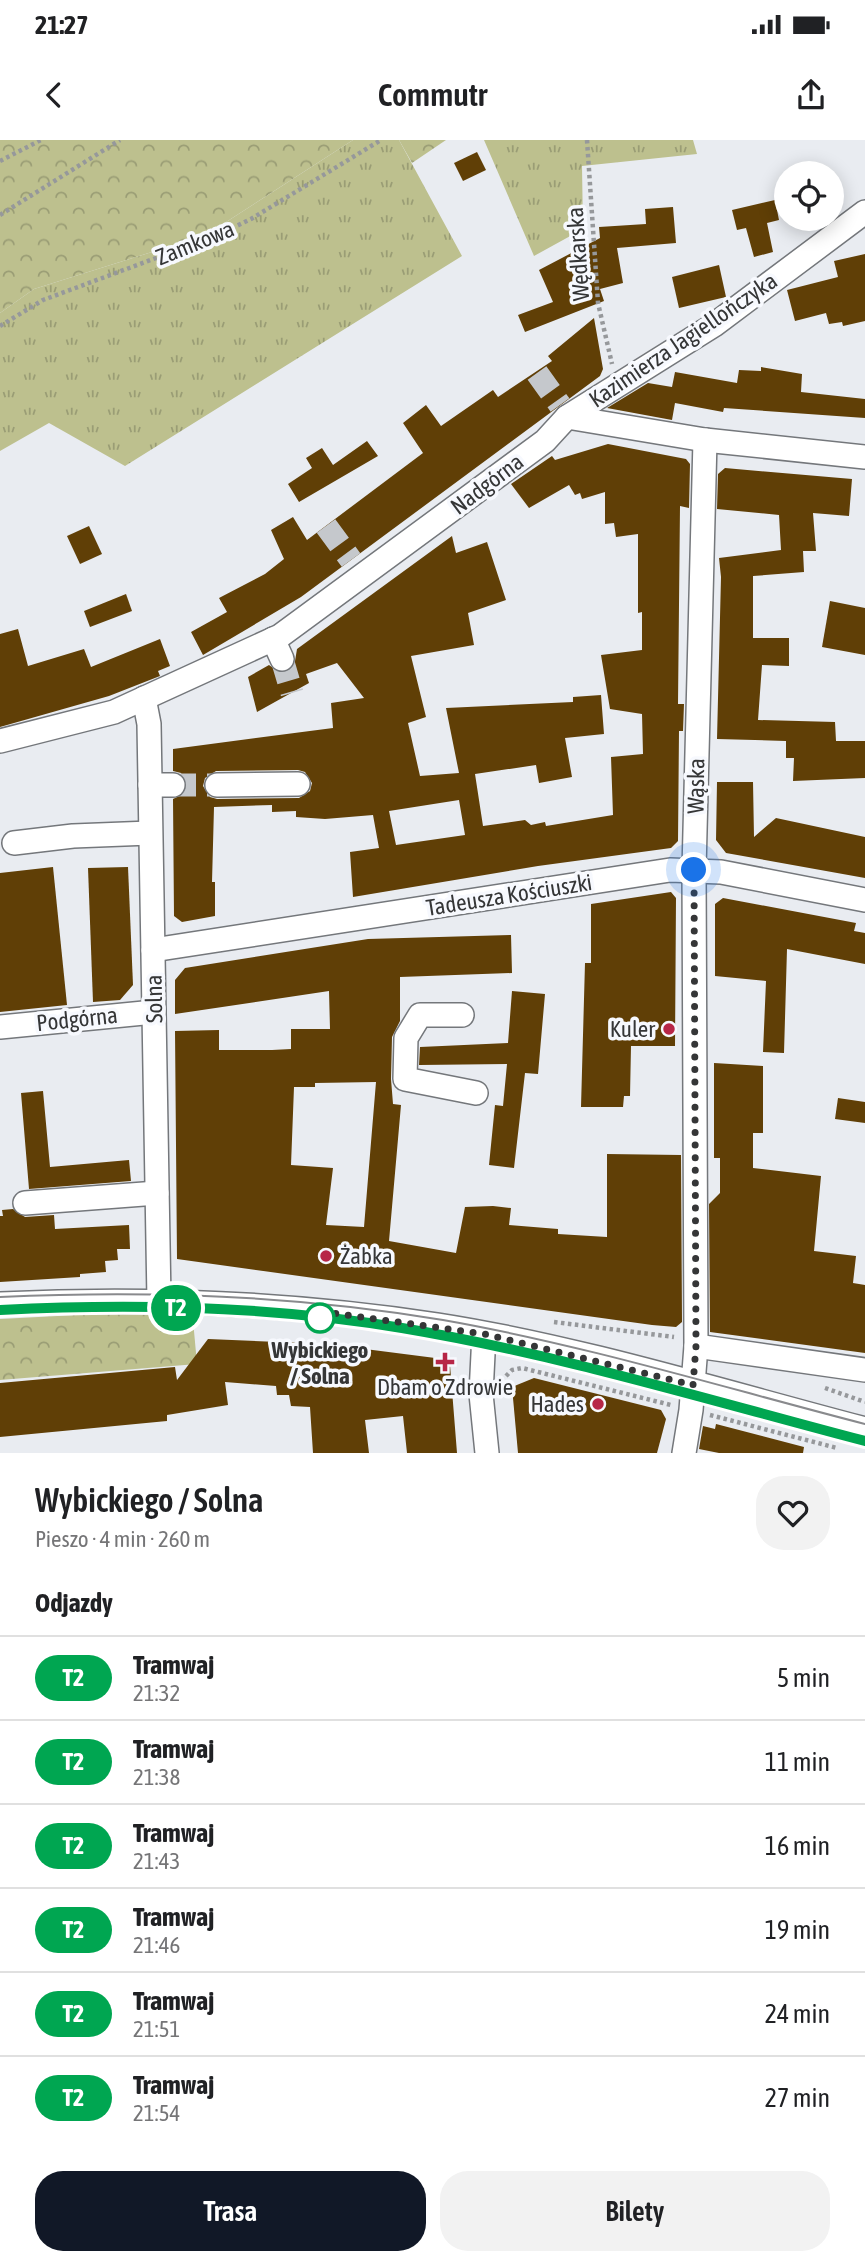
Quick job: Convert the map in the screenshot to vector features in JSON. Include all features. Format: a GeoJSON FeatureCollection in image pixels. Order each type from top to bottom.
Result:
{"type":"FeatureCollection","features":[{"type":"Feature","properties":{"kind":"street","name":"Kazimierza Jagiellończyka"},"geometry":{"type":"LineString","coordinates":[[564,413],[714,324],[865,212]]}},
{"type":"Feature","properties":{"kind":"street"},"geometry":{"type":"LineString","coordinates":[[564,413],[705,440],[865,457]]}},
{"type":"Feature","properties":{"kind":"street","name":"Nadgórna"},"geometry":{"type":"LineString","coordinates":[[144,698],[277,649],[357,568],[545,441],[564,413]]}},
{"type":"Feature","properties":{"kind":"street","name":"Wąska"},"geometry":{"type":"LineString","coordinates":[[684,1453],[693,1385],[695,1339],[694,870],[705,440]]}},
{"type":"Feature","properties":{"kind":"street"},"geometry":{"type":"LineString","coordinates":[[0,741],[114,712],[144,698]]}},
{"type":"Feature","properties":{"kind":"street","name":"Solna"},"geometry":{"type":"LineString","coordinates":[[144,698],[149,723],[159,1301]]}},
{"type":"Feature","properties":{"kind":"street"},"geometry":{"type":"LineString","coordinates":[[217,785],[298,784]]}},
{"type":"Feature","properties":{"kind":"street"},"geometry":{"type":"LineString","coordinates":[[150,785],[173,785]]}},
{"type":"Feature","properties":{"kind":"street"},"geometry":{"type":"LineString","coordinates":[[14,843],[73,836],[150,833]]}},
{"type":"Feature","properties":{"kind":"street","name":"Tadeusza Kościuszki"},"geometry":{"type":"LineString","coordinates":[[153,950],[670,870],[694,870],[865,900]]}},
{"type":"Feature","properties":{"kind":"street","name":"Podgórna"},"geometry":{"type":"LineString","coordinates":[[0,1027],[154,1012]]}},
{"type":"Feature","properties":{"kind":"street"},"geometry":{"type":"LineString","coordinates":[[462,1015],[420,1015],[406,1038],[405,1079],[476,1093]]}},
{"type":"Feature","properties":{"kind":"street"},"geometry":{"type":"LineString","coordinates":[[25,1202],[157,1193]]}},
{"type":"Feature","properties":{"kind":"street"},"geometry":{"type":"LineString","coordinates":[[0,1304],[159,1301],[271,1306],[371,1316],[484,1334],[865,1429]]}},
{"type":"Feature","properties":{"kind":"street"},"geometry":{"type":"LineString","coordinates":[[484,1334],[481,1394],[487,1453]]}},
{"type":"Feature","properties":{"kind":"street"},"geometry":{"type":"LineString","coordinates":[[695,1339],[865,1370]]}},
{"type":"Feature","properties":{"kind":"path"},"geometry":{"type":"LineString","coordinates":[[0,161],[41,140]]}},
{"type":"Feature","properties":{"kind":"path"},"geometry":{"type":"LineString","coordinates":[[0,215],[120,140]]}},
{"type":"Feature","properties":{"kind":"path","name":"Zamkowa"},"geometry":{"type":"LineString","coordinates":[[0,326],[43,300],[187,248],[240,225],[381,140]]}},
{"type":"Feature","properties":{"kind":"path","name":"Wędkarska"},"geometry":{"type":"LineString","coordinates":[[587,140],[598,303],[612,365]]}},
{"type":"Feature","properties":{"kind":"path"},"geometry":{"type":"LineString","coordinates":[[554,1322],[676,1338],[685,1332],[695,1339]]}},
{"type":"Feature","properties":{"kind":"green space"},"geometry":{"type":"Polygon","coordinates":[[[0,140],[353,140],[206,235],[34,289],[0,313],[0,140]]]}},
{"type":"Feature","properties":{"kind":"green space"},"geometry":{"type":"Polygon","coordinates":[[[353,140],[399,140],[462,256],[125,466],[49,423],[0,451],[0,313],[34,289],[206,235],[353,140]]]}},
{"type":"Feature","properties":{"kind":"green space"},"geometry":{"type":"Polygon","coordinates":[[[399,140],[446,140],[412,163],[399,140]]]}},
{"type":"Feature","properties":{"kind":"green space"},"geometry":{"type":"Polygon","coordinates":[[[484,140],[693,140],[697,154],[582,166],[583,229],[534,256],[484,140]]]}},
{"type":"Feature","properties":{"kind":"green space"},"geometry":{"type":"Polygon","coordinates":[[[192,1309],[197,1364],[0,1380],[0,1319],[192,1309]]]}},
{"type":"Feature","properties":{"kind":"building"},"geometry":{"type":"Polygon","coordinates":[[[477,152],[486,170],[463,181],[454,163],[477,152]]]}},
{"type":"Feature","properties":{"kind":"building"},"geometry":{"type":"Polygon","coordinates":[[[774,200],[774,221],[767,223],[773,252],[754,257],[746,228],[737,230],[732,210],[774,200]]]}},
{"type":"Feature","properties":{"kind":"building"},"geometry":{"type":"Polygon","coordinates":[[[673,207],[676,243],[617,248],[623,283],[600,289],[604,301],[525,332],[518,315],[553,302],[539,270],[600,238],[599,227],[646,224],[645,209],[673,207]]]}},
{"type":"Feature","properties":{"kind":"building"},"geometry":{"type":"Polygon","coordinates":[[[865,254],[865,321],[843,326],[842,322],[829,324],[826,313],[795,321],[787,290],[838,277],[834,261],[865,254]]]}},
{"type":"Feature","properties":{"kind":"building"},"geometry":{"type":"Polygon","coordinates":[[[719,265],[726,297],[679,308],[672,277],[719,265]]]}},
{"type":"Feature","properties":{"kind":"building"},"geometry":{"type":"Polygon","coordinates":[[[594,318],[603,369],[600,376],[301,597],[203,655],[191,632],[227,612],[219,598],[265,574],[284,559],[271,530],[293,517],[307,540],[423,453],[403,423],[426,405],[441,426],[493,390],[498,397],[552,361],[548,356],[594,318]]]}},
{"type":"Feature","properties":{"kind":"building"},"geometry":{"type":"Polygon","coordinates":[[[761,367],[802,374],[801,392],[865,399],[865,418],[724,408],[723,412],[675,403],[672,420],[607,408],[648,383],[672,387],[675,372],[737,383],[739,370],[761,371],[761,367]]]}},
{"type":"Feature","properties":{"kind":"building"},"geometry":{"type":"Polygon","coordinates":[[[367,441],[378,456],[299,502],[288,484],[312,468],[306,458],[322,448],[333,465],[367,441]]]}},
{"type":"Feature","properties":{"kind":"building"},"geometry":{"type":"Polygon","coordinates":[[[608,444],[686,459],[690,464],[689,508],[680,506],[678,704],[684,704],[683,731],[679,731],[678,841],[671,848],[538,866],[353,897],[350,852],[379,848],[373,815],[325,819],[296,817],[296,811],[272,812],[272,805],[214,807],[212,882],[215,882],[215,916],[182,922],[174,916],[173,799],[185,793],[187,784],[181,773],[173,771],[173,749],[333,728],[331,703],[364,698],[337,663],[306,674],[309,683],[257,712],[248,677],[269,665],[280,673],[294,667],[297,649],[452,536],[456,553],[487,542],[506,600],[468,613],[474,645],[411,656],[426,717],[408,723],[420,776],[459,773],[446,708],[573,702],[573,697],[601,695],[604,734],[565,738],[572,777],[539,783],[536,765],[475,774],[483,826],[525,820],[531,825],[545,822],[546,826],[613,815],[611,757],[643,754],[642,714],[610,709],[601,655],[642,650],[642,612],[638,613],[638,534],[616,537],[614,523],[605,524],[605,492],[582,499],[580,493],[575,495],[569,485],[529,508],[511,484],[552,456],[555,460],[608,444]],[[216,771],[205,778],[203,786],[210,797],[217,799],[299,798],[310,791],[312,783],[305,772],[216,771]],[[459,800],[389,811],[396,845],[465,835],[459,800]]]}},
{"type":"Feature","properties":{"kind":"building"},"geometry":{"type":"Polygon","coordinates":[[[725,468],[852,479],[849,516],[813,513],[816,551],[803,551],[804,572],[753,576],[753,638],[789,638],[789,666],[762,665],[758,720],[835,722],[836,741],[865,741],[865,778],[793,781],[794,758],[786,758],[786,741],[717,739],[721,577],[719,558],[781,550],[779,515],[717,509],[718,474],[725,468]]]}},
{"type":"Feature","properties":{"kind":"building"},"geometry":{"type":"Polygon","coordinates":[[[89,526],[102,554],[80,564],[67,536],[89,526]]]}},
{"type":"Feature","properties":{"kind":"building"},"geometry":{"type":"Polygon","coordinates":[[[126,594],[132,611],[90,627],[84,611],[126,594]]]}},
{"type":"Feature","properties":{"kind":"building"},"geometry":{"type":"Polygon","coordinates":[[[830,601],[865,608],[865,655],[822,647],[830,601]]]}},
{"type":"Feature","properties":{"kind":"building"},"geometry":{"type":"Polygon","coordinates":[[[18,629],[28,666],[84,649],[91,667],[160,639],[170,666],[158,671],[160,676],[109,696],[0,727],[0,634],[18,629]]]}},
{"type":"Feature","properties":{"kind":"building"},"geometry":{"type":"Polygon","coordinates":[[[717,782],[753,782],[754,837],[776,818],[865,837],[865,878],[726,853],[716,840],[717,782]]]}},
{"type":"Feature","properties":{"kind":"building"},"geometry":{"type":"Polygon","coordinates":[[[53,867],[67,1005],[0,1012],[0,873],[53,867]]]}},
{"type":"Feature","properties":{"kind":"building"},"geometry":{"type":"Polygon","coordinates":[[[128,867],[133,985],[120,1000],[93,1002],[88,868],[128,867]]]}},
{"type":"Feature","properties":{"kind":"building"},"geometry":{"type":"Polygon","coordinates":[[[671,892],[676,898],[675,1046],[631,1046],[630,1096],[624,1096],[623,1107],[581,1107],[585,963],[591,963],[591,904],[671,892]]]}},
{"type":"Feature","properties":{"kind":"building"},"geometry":{"type":"Polygon","coordinates":[[[723,898],[856,923],[854,931],[865,933],[865,964],[787,949],[784,1053],[763,1052],[766,981],[715,976],[715,904],[723,898]]]}},
{"type":"Feature","properties":{"kind":"building"},"geometry":{"type":"Polygon","coordinates":[[[511,935],[512,973],[400,977],[400,1021],[392,1037],[391,1079],[393,1104],[401,1105],[389,1241],[456,1253],[465,1207],[493,1206],[511,1208],[509,1225],[558,1229],[558,1234],[607,1237],[607,1154],[681,1155],[682,1322],[676,1327],[177,1259],[175,1031],[219,1030],[219,1050],[272,1050],[291,1049],[291,1029],[330,1029],[329,991],[175,1014],[175,980],[185,968],[368,939],[511,935]],[[376,1082],[315,1083],[315,1087],[294,1087],[291,1165],[333,1168],[326,1225],[364,1227],[376,1082]]]}},
{"type":"Feature","properties":{"kind":"building"},"geometry":{"type":"Polygon","coordinates":[[[512,991],[545,994],[538,1074],[525,1073],[514,1168],[489,1165],[495,1105],[503,1106],[507,1064],[419,1065],[420,1047],[508,1043],[512,991]]]}},
{"type":"Feature","properties":{"kind":"building"},"geometry":{"type":"Polygon","coordinates":[[[714,1063],[763,1066],[763,1133],[753,1133],[753,1168],[821,1176],[814,1251],[856,1256],[853,1283],[865,1285],[865,1353],[710,1332],[709,1204],[720,1193],[720,1158],[714,1158],[714,1063]]]}},
{"type":"Feature","properties":{"kind":"building"},"geometry":{"type":"Polygon","coordinates":[[[43,1091],[50,1167],[129,1160],[131,1181],[29,1189],[21,1093],[43,1091]]]}},
{"type":"Feature","properties":{"kind":"building"},"geometry":{"type":"Polygon","coordinates":[[[838,1098],[865,1102],[865,1123],[835,1119],[838,1098]]]}},
{"type":"Feature","properties":{"kind":"building"},"geometry":{"type":"Polygon","coordinates":[[[13,1209],[25,1217],[54,1215],[55,1229],[129,1225],[130,1249],[117,1249],[118,1260],[105,1261],[106,1272],[80,1274],[80,1277],[0,1282],[0,1216],[3,1216],[2,1210],[13,1209]]]}},
{"type":"Feature","properties":{"kind":"building"},"geometry":{"type":"Polygon","coordinates":[[[208,1339],[326,1344],[443,1359],[442,1366],[450,1365],[457,1453],[407,1453],[403,1416],[365,1420],[369,1453],[313,1453],[310,1407],[291,1406],[289,1395],[277,1395],[276,1386],[225,1382],[228,1405],[167,1415],[167,1421],[0,1437],[0,1383],[175,1367],[177,1380],[208,1339]]]}},
{"type":"Feature","properties":{"kind":"building"},"geometry":{"type":"Polygon","coordinates":[[[534,1378],[661,1410],[666,1419],[657,1453],[518,1453],[512,1387],[534,1378]]]}},
{"type":"Feature","properties":{"kind":"building"},"geometry":{"type":"Polygon","coordinates":[[[716,1424],[804,1447],[803,1453],[719,1453],[699,1449],[703,1426],[715,1429],[716,1424]]]}},
{"type":"Feature","properties":{"kind":"tunnel"},"geometry":{"type":"LineString","coordinates":[[537,373],[560,405]]}},
{"type":"Feature","properties":{"kind":"tunnel"},"geometry":{"type":"LineString","coordinates":[[326,526],[351,560]]}},
{"type":"Feature","properties":{"kind":"tunnel"},"geometry":{"type":"LineString","coordinates":[[282,659],[292,693]]}},
{"type":"Feature","properties":{"kind":"tunnel"},"geometry":{"type":"LineString","coordinates":[[173,785],[217,785]]}},
{"type":"Feature","properties":{"kind":"tram line"},"geometry":{"type":"LineString","coordinates":[[0,1297],[111,1294],[222,1296],[333,1305],[443,1320],[655,1368],[865,1424]]}},
{"type":"Feature","properties":{"kind":"tram line"},"geometry":{"type":"LineString","coordinates":[[0,1310],[100,1306],[201,1308],[302,1315],[402,1328],[577,1365],[865,1441]]}},
{"type":"Feature","properties":{"kind":"tram line","name":"T2"},"geometry":{"type":"LineString","coordinates":[[0,1310],[180,1308],[399,1327],[580,1367],[865,1441]]}},
{"type":"Feature","properties":{"kind":"place","name":"Kuler"},"geometry":{"type":"Point","coordinates":[669,1029]}},
{"type":"Feature","properties":{"kind":"place","name":"Żabka"},"geometry":{"type":"Point","coordinates":[326,1256]}},
{"type":"Feature","properties":{"kind":"place","name":"Wybickiego / Solna"},"geometry":{"type":"Point","coordinates":[320,1318]}},
{"type":"Feature","properties":{"kind":"place","name":"Dbam o Zdrowie"},"geometry":{"type":"Point","coordinates":[445,1362]}},
{"type":"Feature","properties":{"kind":"place","name":"Hades"},"geometry":{"type":"Point","coordinates":[598,1404]}},
{"type":"Feature","properties":{"kind":"route"},"geometry":{"type":"LineString","coordinates":[[320,1318],[318,1311],[450,1327],[693,1385],[696,1346],[694,870]]}}]}
